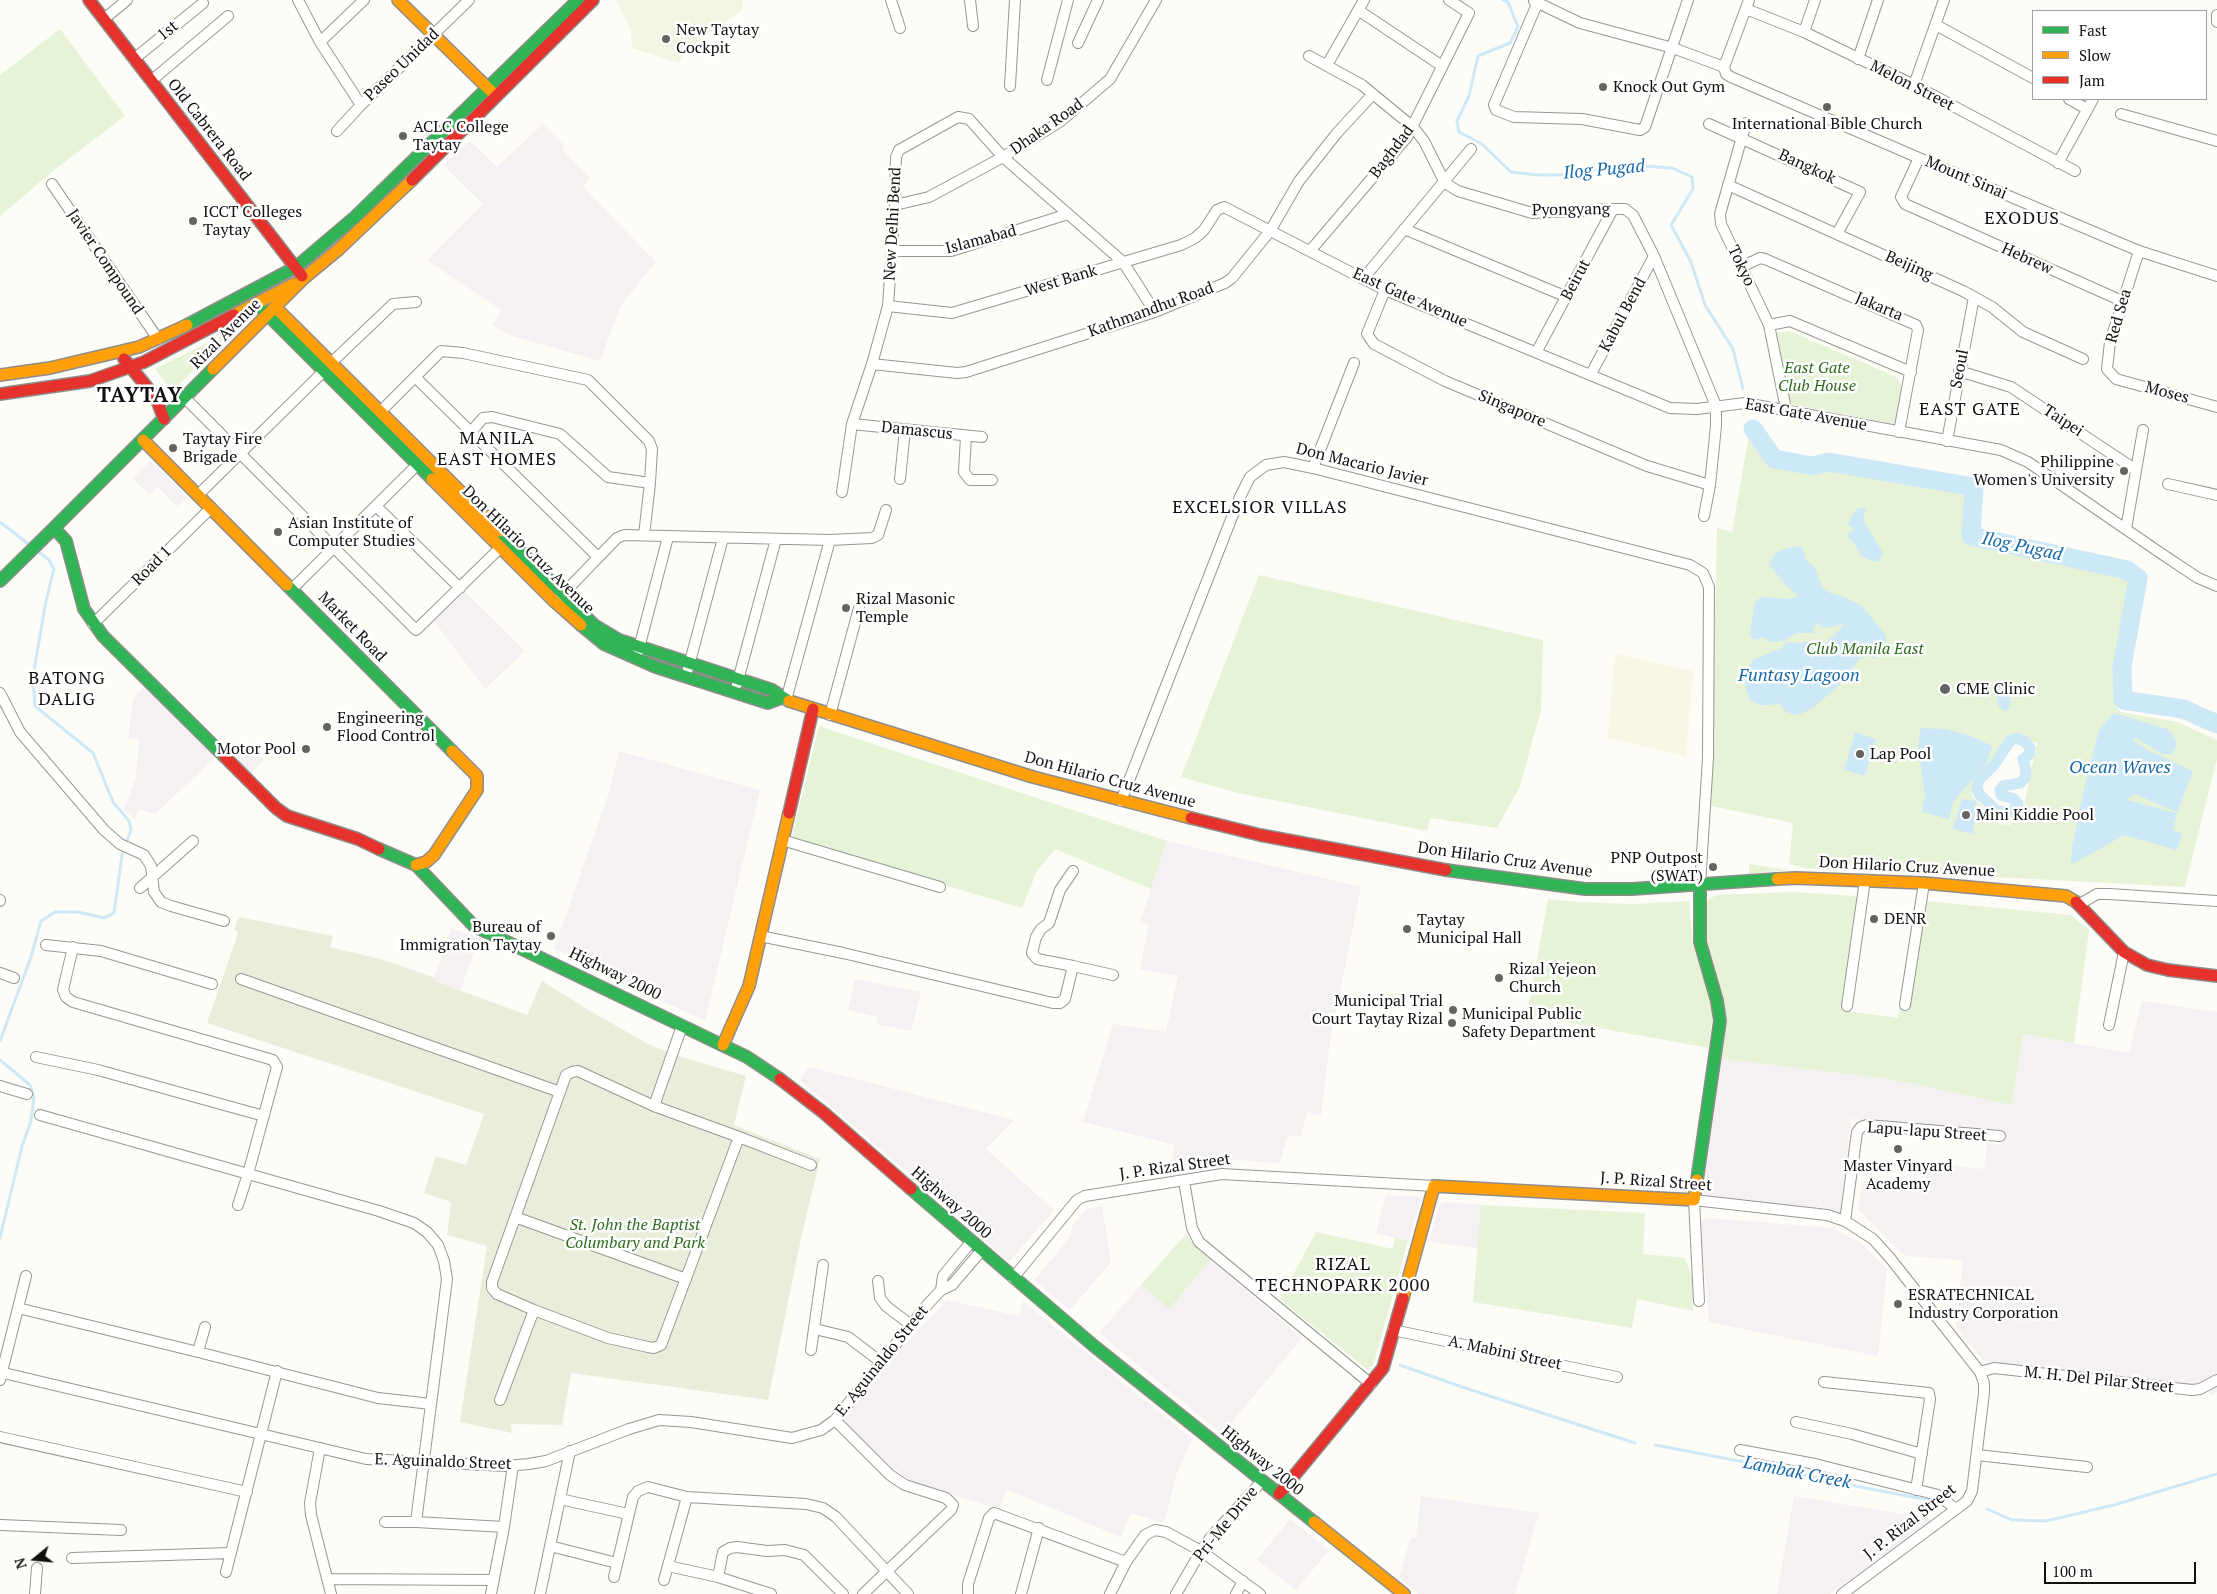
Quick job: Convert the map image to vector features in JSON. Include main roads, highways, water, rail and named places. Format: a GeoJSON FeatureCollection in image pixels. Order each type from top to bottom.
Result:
{"type":"FeatureCollection","features":[{"type":"Feature","properties":{"kind":"water"},"geometry":{"type":"Polygon","coordinates":[[[1859,508],[1866,508],[1863,520],[1883,553],[1879,561],[1874,562],[1861,556],[1848,536],[1850,531],[1855,531],[1848,524],[1852,515],[1859,508]]]}},
{"type":"Feature","properties":{"kind":"water","name":"Funtasy Lagoon"},"geometry":{"type":"Polygon","coordinates":[[[1799,546],[1803,548],[1806,560],[1815,567],[1822,587],[1830,593],[1845,597],[1862,606],[1885,634],[1886,641],[1880,655],[1874,659],[1869,655],[1860,659],[1838,686],[1813,708],[1798,715],[1786,712],[1779,703],[1761,705],[1750,700],[1744,681],[1746,671],[1753,660],[1781,648],[1787,642],[1800,643],[1804,641],[1819,645],[1825,643],[1844,624],[1826,628],[1821,627],[1818,622],[1814,627],[1814,633],[1798,633],[1785,641],[1771,642],[1763,637],[1756,640],[1751,638],[1750,632],[1755,602],[1761,597],[1792,599],[1798,595],[1786,586],[1769,564],[1774,554],[1784,549],[1799,546]]]}},
{"type":"Feature","properties":{"kind":"water"},"geometry":{"type":"Polygon","coordinates":[[[2001,684],[2009,689],[2011,705],[2008,710],[2004,711],[1998,705],[1996,691],[1997,686],[2001,684]]]}},
{"type":"Feature","properties":{"kind":"water","name":"Ocean Waves"},"geometry":{"type":"Polygon","coordinates":[[[2114,713],[2167,729],[2173,734],[2176,748],[2172,754],[2163,754],[2134,737],[2134,741],[2148,750],[2193,771],[2177,813],[2173,830],[2182,834],[2177,850],[2124,835],[2071,865],[2072,848],[2085,785],[2099,730],[2114,713]],[[2135,794],[2127,800],[2176,813],[2135,794]]]}},
{"type":"Feature","properties":{"kind":"water"},"geometry":{"type":"Polygon","coordinates":[[[1921,728],[1945,729],[1969,735],[1992,746],[1987,762],[1953,802],[1949,819],[1922,812],[1925,796],[1918,747],[1921,728]]]}},
{"type":"Feature","properties":{"kind":"water","name":"Lap Pool"},"geometry":{"type":"Polygon","coordinates":[[[1855,732],[1876,739],[1865,776],[1844,770],[1855,732]]]}},
{"type":"Feature","properties":{"kind":"water","name":"Mini Kiddie Pool"},"geometry":{"type":"Polygon","coordinates":[[[1962,799],[1976,801],[1973,834],[1953,829],[1962,799]]]}},
{"type":"Feature","properties":{"kind":"waterway","name":"Ilog Pugad"},"geometry":{"type":"LineString","coordinates":[[1503,0],[1508,2],[1518,27],[1510,43],[1478,56],[1469,96],[1457,121],[1459,132],[1482,144],[1511,172],[1558,175],[1618,167],[1644,166],[1672,168],[1692,177],[1693,189],[1671,225],[1691,262],[1705,305],[1733,349],[1743,389]]}},
{"type":"Feature","properties":{"kind":"waterway","name":"Ilog Pugad"},"geometry":{"type":"LineString","coordinates":[[1753,429],[1774,459],[1813,466],[1829,462],[1974,487],[1971,536],[2127,570],[2138,578],[2122,667],[2123,700],[2183,709],[2217,724]]}},
{"type":"Feature","properties":{"kind":"waterway"},"geometry":{"type":"LineString","coordinates":[[0,522],[31,546]]}},
{"type":"Feature","properties":{"kind":"waterway"},"geometry":{"type":"LineString","coordinates":[[0,1041],[31,957],[41,921],[55,912],[78,912],[104,918],[114,913],[122,855],[131,830],[129,821],[113,802],[93,753],[35,706],[33,676],[46,601],[54,569],[49,560],[36,550]]}},
{"type":"Feature","properties":{"kind":"waterway"},"geometry":{"type":"LineString","coordinates":[[2017,738],[2025,742],[2030,748],[2029,755],[2023,759],[2026,770],[2025,778],[2020,783],[2003,786],[2000,790],[2001,795],[2014,799],[2018,804],[2014,811],[1997,811],[1979,794],[1977,787],[1979,780],[1994,765],[2010,741],[2017,738]]}},
{"type":"Feature","properties":{"kind":"waterway"},"geometry":{"type":"LineString","coordinates":[[0,1060],[30,1085],[34,1097],[31,1121],[22,1146],[0,1238]]}},
{"type":"Feature","properties":{"kind":"waterway","name":"Lambak Creek"},"geometry":{"type":"LineString","coordinates":[[1400,1365],[1635,1443]]}},
{"type":"Feature","properties":{"kind":"waterway","name":"Lambak Creek"},"geometry":{"type":"LineString","coordinates":[[1655,1445],[1939,1502]]}},
{"type":"Feature","properties":{"kind":"waterway","name":"Lambak Creek"},"geometry":{"type":"LineString","coordinates":[[1987,1509],[2012,1520],[2046,1521],[2114,1505],[2217,1474]]}},
{"type":"Feature","properties":{"kind":"place","name":"New Taytay Cockpit"},"geometry":{"type":"Point","coordinates":[666,39]}},
{"type":"Feature","properties":{"kind":"place","name":"Knock Out Gym"},"geometry":{"type":"Point","coordinates":[1603,87]}},
{"type":"Feature","properties":{"kind":"place","name":"International Bible Church"},"geometry":{"type":"Point","coordinates":[1827,107]}},
{"type":"Feature","properties":{"kind":"place","name":"ACLC College Taytay"},"geometry":{"type":"Point","coordinates":[403,136]}},
{"type":"Feature","properties":{"kind":"place","name":"ICCT Colleges Taytay"},"geometry":{"type":"Point","coordinates":[193,221]}},
{"type":"Feature","properties":{"kind":"place","name":"Taytay Fire Brigade"},"geometry":{"type":"Point","coordinates":[173,448]}},
{"type":"Feature","properties":{"kind":"place","name":"Philippine Women's University"},"geometry":{"type":"Point","coordinates":[2124,471]}},
{"type":"Feature","properties":{"kind":"place","name":"Asian Institute of Computer Studies"},"geometry":{"type":"Point","coordinates":[278,532]}},
{"type":"Feature","properties":{"kind":"place","name":"Rizal Masonic Temple"},"geometry":{"type":"Point","coordinates":[846,608]}},
{"type":"Feature","properties":{"kind":"place","name":"CME Clinic"},"geometry":{"type":"Point","coordinates":[1945,689]}},
{"type":"Feature","properties":{"kind":"place","name":"Engineering Flood Control"},"geometry":{"type":"Point","coordinates":[327,727]}},
{"type":"Feature","properties":{"kind":"place","name":"Motor Pool"},"geometry":{"type":"Point","coordinates":[306,749]}},
{"type":"Feature","properties":{"kind":"place","name":"Lap Pool"},"geometry":{"type":"Point","coordinates":[1860,754]}},
{"type":"Feature","properties":{"kind":"place","name":"Mini Kiddie Pool"},"geometry":{"type":"Point","coordinates":[1966,815]}},
{"type":"Feature","properties":{"kind":"place","name":"PNP Outpost (SWAT)"},"geometry":{"type":"Point","coordinates":[1713,867]}},
{"type":"Feature","properties":{"kind":"place","name":"DENR"},"geometry":{"type":"Point","coordinates":[1874,919]}},
{"type":"Feature","properties":{"kind":"place","name":"Taytay Municipal Hall"},"geometry":{"type":"Point","coordinates":[1407,929]}},
{"type":"Feature","properties":{"kind":"place","name":"Bureau of Immigration Taytay"},"geometry":{"type":"Point","coordinates":[551,936]}},
{"type":"Feature","properties":{"kind":"place","name":"Rizal Yejeon Church"},"geometry":{"type":"Point","coordinates":[1499,978]}},
{"type":"Feature","properties":{"kind":"place","name":"Municipal Trial Court Taytay Rizal"},"geometry":{"type":"Point","coordinates":[1453,1010]}},
{"type":"Feature","properties":{"kind":"place","name":"Municipal Public Safety Department"},"geometry":{"type":"Point","coordinates":[1452,1023]}},
{"type":"Feature","properties":{"kind":"place","name":"Master Vinyard Academy"},"geometry":{"type":"Point","coordinates":[1898,1149]}},
{"type":"Feature","properties":{"kind":"place","name":"ESRATECHNICAL Industry Corporation"},"geometry":{"type":"Point","coordinates":[1898,1304]}},
{"type":"Feature","properties":{"kind":"district","name":"EXODUS"},"geometry":{"type":"Point","coordinates":[2022,219]}},
{"type":"Feature","properties":{"kind":"district","name":"TAYTAY"},"geometry":{"type":"Point","coordinates":[140,396]}},
{"type":"Feature","properties":{"kind":"district","name":"EAST GATE"},"geometry":{"type":"Point","coordinates":[1970,410]}},
{"type":"Feature","properties":{"kind":"district","name":"MANILA EAST HOMES"},"geometry":{"type":"Point","coordinates":[497,449]}},
{"type":"Feature","properties":{"kind":"district","name":"EXCELSIOR VILLAS"},"geometry":{"type":"Point","coordinates":[1260,508]}},
{"type":"Feature","properties":{"kind":"district","name":"BATONG DALIG"},"geometry":{"type":"Point","coordinates":[67,690]}},
{"type":"Feature","properties":{"kind":"district","name":"RIZAL TECHNOPARK 2000"},"geometry":{"type":"Point","coordinates":[1343,1275]}},
{"type":"Feature","properties":{"kind":"park label","name":"East Gate Club House"},"geometry":{"type":"Point","coordinates":[1817,377]}},
{"type":"Feature","properties":{"kind":"park label","name":"Club Manila East"},"geometry":{"type":"Point","coordinates":[1865,649]}},
{"type":"Feature","properties":{"kind":"park label","name":"St. John the Baptist Columbary and Park"},"geometry":{"type":"Point","coordinates":[635,1234]}}]}
